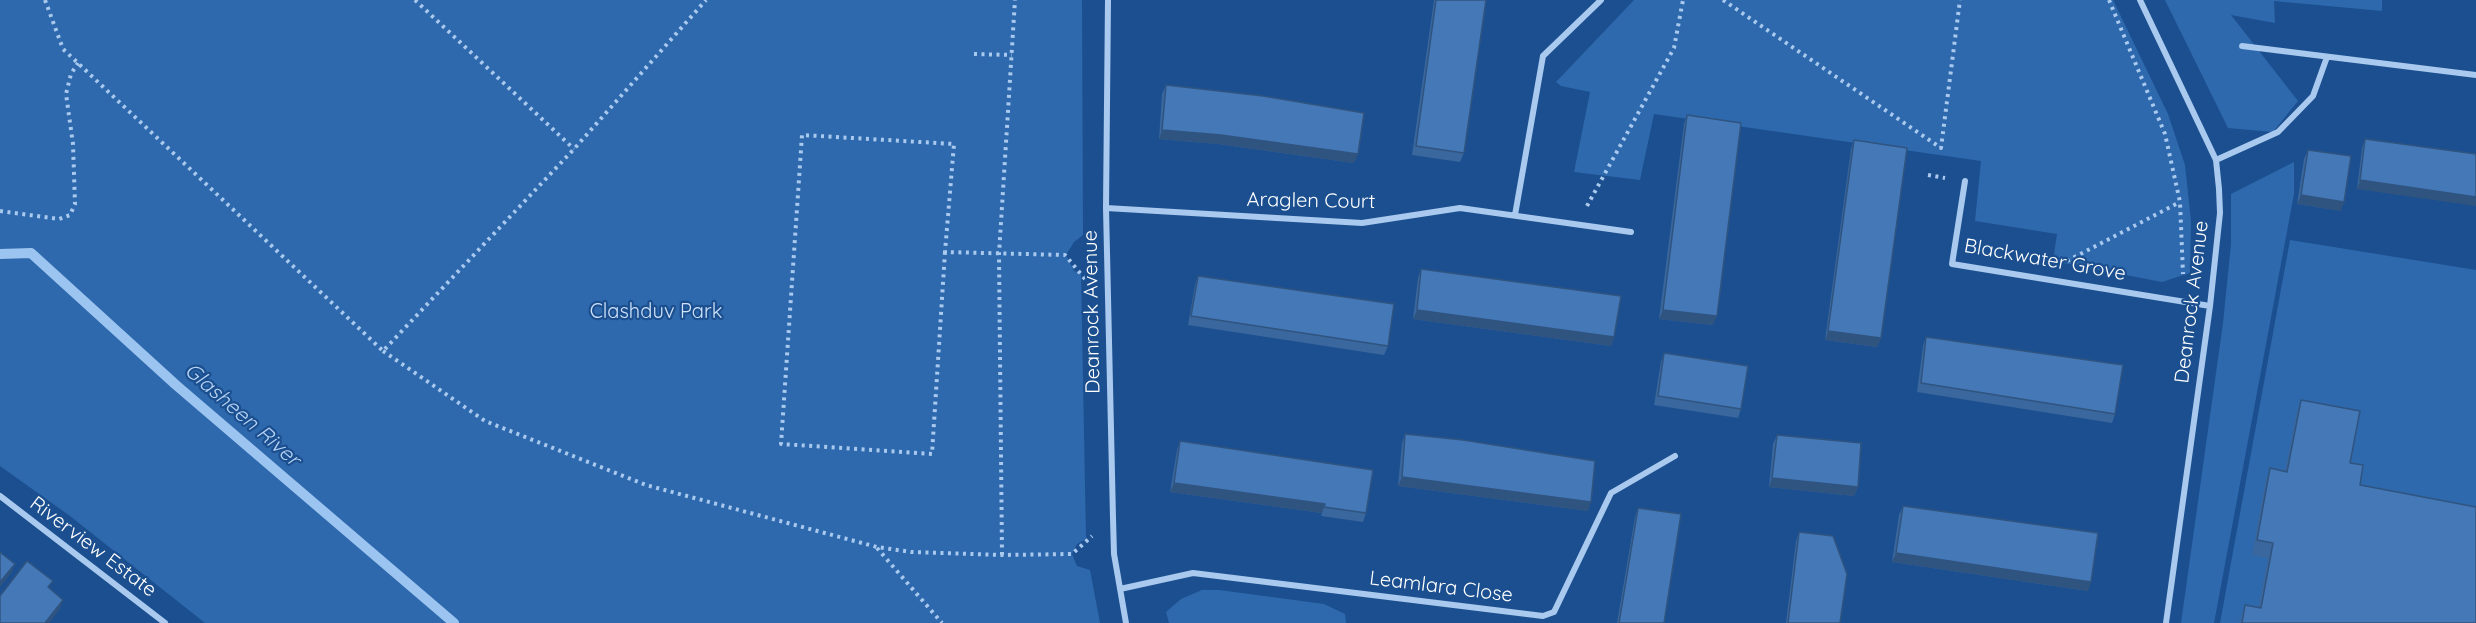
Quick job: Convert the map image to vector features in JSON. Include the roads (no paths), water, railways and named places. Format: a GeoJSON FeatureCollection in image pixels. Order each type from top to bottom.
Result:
{"type":"FeatureCollection","features":[{"type":"Feature","properties":{"kind":"street","name":"Deanrock Avenue"},"geometry":{"type":"LineString","coordinates":[[1108,0],[1106,208],[1114,554],[1126,623]]}},
{"type":"Feature","properties":{"kind":"street"},"geometry":{"type":"LineString","coordinates":[[1515,215],[1543,57],[1601,0]]}},
{"type":"Feature","properties":{"kind":"street","name":"Deanrock Avenue"},"geometry":{"type":"LineString","coordinates":[[2140,0],[2216,160],[2220,213],[2210,306],[2166,623]]}},
{"type":"Feature","properties":{"kind":"street"},"geometry":{"type":"LineString","coordinates":[[2242,46],[2476,75]]}},
{"type":"Feature","properties":{"kind":"street"},"geometry":{"type":"LineString","coordinates":[[2216,160],[2278,132],[2313,96],[2327,57]]}},
{"type":"Feature","properties":{"kind":"street","name":"Blackwater Grove"},"geometry":{"type":"LineString","coordinates":[[1965,181],[1953,264],[2210,306]]}},
{"type":"Feature","properties":{"kind":"street","name":"Araglen Court"},"geometry":{"type":"LineString","coordinates":[[1106,208],[1362,223],[1460,208],[1631,232]]}},
{"type":"Feature","properties":{"kind":"street","name":"Leamlara Close"},"geometry":{"type":"LineString","coordinates":[[1120,589],[1192,573],[1543,616],[1554,612],[1611,493],[1675,456]]}},
{"type":"Feature","properties":{"kind":"street","name":"Riverview Estate"},"geometry":{"type":"LineString","coordinates":[[0,496],[165,623]]}},
{"type":"Feature","properties":{"kind":"waterway","name":"Glasheen River"},"geometry":{"type":"LineString","coordinates":[[0,254],[31,253],[176,385],[454,623]]}},
{"type":"Feature","properties":{"kind":"park label","name":"Clashduv Park"},"geometry":{"type":"Point","coordinates":[656,312]}}]}
